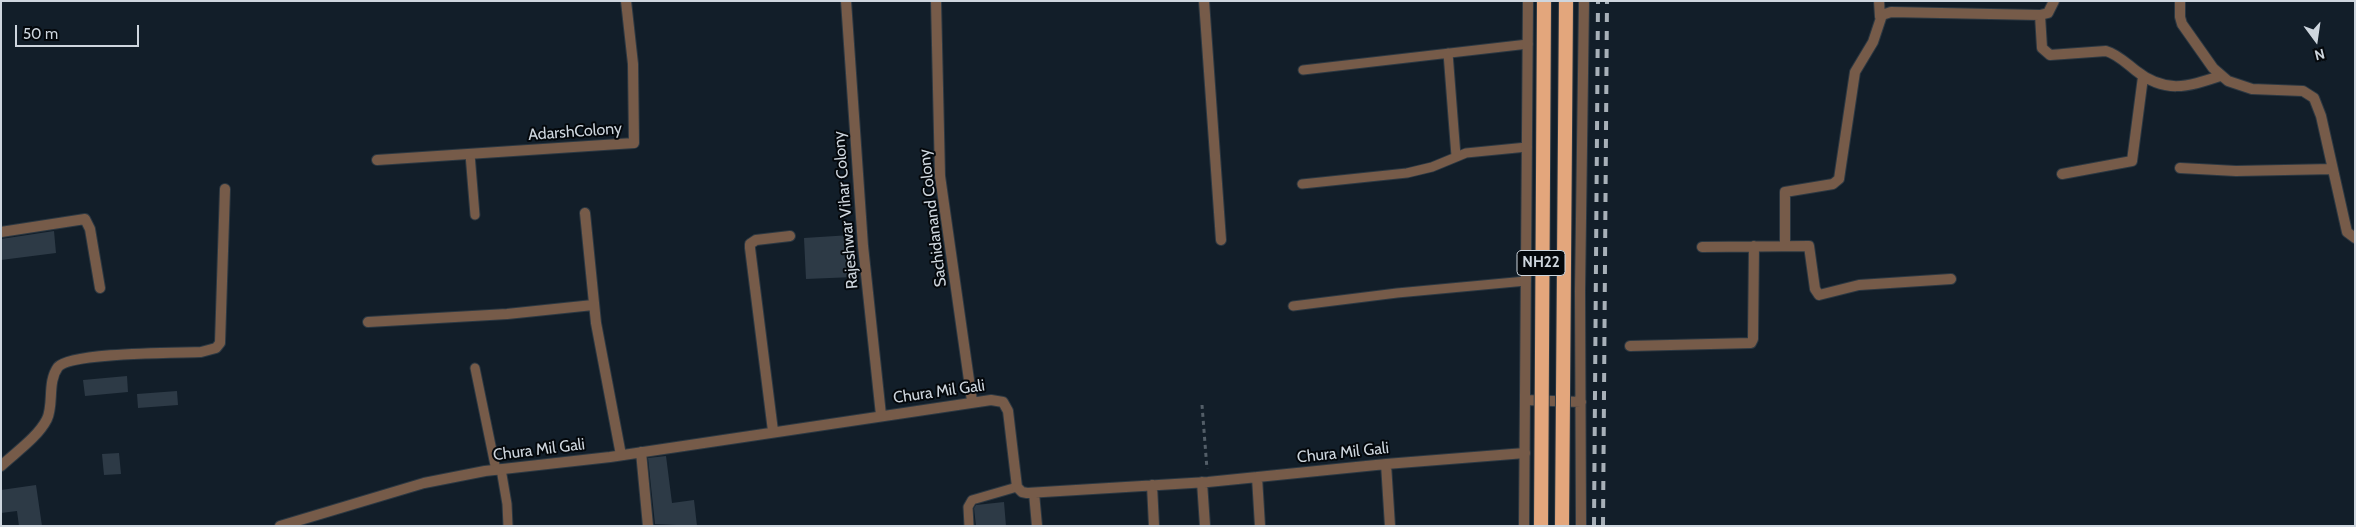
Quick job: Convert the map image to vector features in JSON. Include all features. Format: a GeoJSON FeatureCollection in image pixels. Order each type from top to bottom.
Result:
{"type":"FeatureCollection","features":[{"type":"Feature","properties":{"kind":"highway","name":"NH22"},"geometry":{"type":"LineString","coordinates":[[1541,526],[1544,1]]}},
{"type":"Feature","properties":{"kind":"highway","name":"NH22"},"geometry":{"type":"LineString","coordinates":[[1562,526],[1566,1]]}},
{"type":"Feature","properties":{"kind":"street","name":"AdarshColony"},"geometry":{"type":"LineString","coordinates":[[377,160],[634,143],[633,64],[626,1]]}},
{"type":"Feature","properties":{"kind":"street","name":"Rajeshwar Vihar Colony"},"geometry":{"type":"LineString","coordinates":[[846,1],[863,246],[881,415]]}},
{"type":"Feature","properties":{"kind":"street","name":"Sachidanand Colony"},"geometry":{"type":"LineString","coordinates":[[936,1],[940,176],[972,401]]}},
{"type":"Feature","properties":{"kind":"street"},"geometry":{"type":"LineString","coordinates":[[1204,1],[1221,240]]}},
{"type":"Feature","properties":{"kind":"street"},"geometry":{"type":"LineString","coordinates":[[1524,526],[1528,1]]}},
{"type":"Feature","properties":{"kind":"street"},"geometry":{"type":"LineString","coordinates":[[1581,526],[1584,1]]}},
{"type":"Feature","properties":{"kind":"street"},"geometry":{"type":"LineString","coordinates":[[1785,245],[1785,192],[1833,184],[1839,179],[1855,72],[1873,42],[1880,17],[1879,1]]}},
{"type":"Feature","properties":{"kind":"street"},"geometry":{"type":"LineString","coordinates":[[1880,17],[1891,12],[2040,15],[2048,12],[2054,1]]}},
{"type":"Feature","properties":{"kind":"street"},"geometry":{"type":"LineString","coordinates":[[2180,1],[2180,17],[2186,30],[2220,76],[2240,86],[2252,89],[2303,91],[2308,93],[2318,106],[2347,232],[2355,238]]}},
{"type":"Feature","properties":{"kind":"street"},"geometry":{"type":"LineString","coordinates":[[2040,15],[2041,42],[2045,52],[2057,56],[2106,51],[2113,53],[2143,77],[2161,86],[2189,85],[2220,76]]}},
{"type":"Feature","properties":{"kind":"street"},"geometry":{"type":"LineString","coordinates":[[2062,174],[2132,161],[2143,77]]}},
{"type":"Feature","properties":{"kind":"street"},"geometry":{"type":"LineString","coordinates":[[2180,168],[2236,171],[2333,169]]}},
{"type":"Feature","properties":{"kind":"street"},"geometry":{"type":"LineString","coordinates":[[1,466],[43,426],[49,411],[54,374],[59,366],[67,362],[94,356],[201,352],[216,348],[222,335],[222,251],[225,188]]}},
{"type":"Feature","properties":{"kind":"street"},"geometry":{"type":"LineString","coordinates":[[585,214],[593,305],[621,455]]}},
{"type":"Feature","properties":{"kind":"street"},"geometry":{"type":"LineString","coordinates":[[1,232],[85,219],[90,229],[100,288]]}},
{"type":"Feature","properties":{"kind":"street"},"geometry":{"type":"LineString","coordinates":[[773,431],[750,244],[756,240],[790,236]]}},
{"type":"Feature","properties":{"kind":"street"},"geometry":{"type":"LineString","coordinates":[[1630,346],[1751,343],[1753,339],[1754,246]]}},
{"type":"Feature","properties":{"kind":"street"},"geometry":{"type":"LineString","coordinates":[[1702,247],[1809,246],[1814,290],[1819,295],[1859,285],[1951,279]]}},
{"type":"Feature","properties":{"kind":"street"},"geometry":{"type":"LineString","coordinates":[[368,322],[507,314],[593,305]]}},
{"type":"Feature","properties":{"kind":"street","name":"Chura Mil Gali"},"geometry":{"type":"LineString","coordinates":[[282,525],[424,483],[499,469],[621,455],[972,401],[998,400],[1006,405],[1017,487],[1022,492],[1034,493],[1205,482],[1386,464],[1525,453]]}},
{"type":"Feature","properties":{"kind":"street"},"geometry":{"type":"LineString","coordinates":[[1525,400],[1581,402]]}},
{"type":"Feature","properties":{"kind":"street"},"geometry":{"type":"LineString","coordinates":[[641,452],[648,526]]}},
{"type":"Feature","properties":{"kind":"street"},"geometry":{"type":"LineString","coordinates":[[1386,464],[1390,526]]}},
{"type":"Feature","properties":{"kind":"street"},"geometry":{"type":"LineString","coordinates":[[1257,477],[1260,526]]}},
{"type":"Feature","properties":{"kind":"street"},"geometry":{"type":"LineString","coordinates":[[1204,526],[1205,482]]}},
{"type":"Feature","properties":{"kind":"street"},"geometry":{"type":"LineString","coordinates":[[1152,485],[1154,526]]}},
{"type":"Feature","properties":{"kind":"street"},"geometry":{"type":"LineString","coordinates":[[1034,493],[1037,526]]}},
{"type":"Feature","properties":{"kind":"lane"},"geometry":{"type":"LineString","coordinates":[[1303,70],[1528,44]]}},
{"type":"Feature","properties":{"kind":"lane"},"geometry":{"type":"LineString","coordinates":[[1448,53],[1456,156]]}},
{"type":"Feature","properties":{"kind":"lane"},"geometry":{"type":"LineString","coordinates":[[1302,184],[1413,172],[1432,167],[1456,156],[1479,150],[1527,147]]}},
{"type":"Feature","properties":{"kind":"lane"},"geometry":{"type":"LineString","coordinates":[[470,154],[475,215]]}},
{"type":"Feature","properties":{"kind":"lane"},"geometry":{"type":"LineString","coordinates":[[1293,306],[1397,292],[1526,282]]}},
{"type":"Feature","properties":{"kind":"lane"},"geometry":{"type":"LineString","coordinates":[[475,368],[507,504],[508,526]]}},
{"type":"Feature","properties":{"kind":"lane"},"geometry":{"type":"LineString","coordinates":[[969,526],[968,507],[972,500],[1017,487]]}},
{"type":"Feature","properties":{"kind":"path"},"geometry":{"type":"LineString","coordinates":[[1202,405],[1205,482]]}},
{"type":"Feature","properties":{"kind":"building"},"geometry":{"type":"Polygon","coordinates":[[[54,231],[56,253],[1,260],[1,239],[54,231]]]}},
{"type":"Feature","properties":{"kind":"building"},"geometry":{"type":"Polygon","coordinates":[[[851,235],[854,277],[806,279],[804,238],[851,235]]]}},
{"type":"Feature","properties":{"kind":"building"},"geometry":{"type":"Polygon","coordinates":[[[127,376],[128,392],[85,396],[83,380],[127,376]]]}},
{"type":"Feature","properties":{"kind":"building"},"geometry":{"type":"Polygon","coordinates":[[[177,391],[178,405],[138,408],[137,394],[177,391]]]}},
{"type":"Feature","properties":{"kind":"building"},"geometry":{"type":"Polygon","coordinates":[[[119,453],[121,474],[104,475],[102,454],[119,453]]]}},
{"type":"Feature","properties":{"kind":"building"},"geometry":{"type":"Polygon","coordinates":[[[666,456],[672,503],[694,500],[697,526],[655,524],[648,458],[666,456]]]}},
{"type":"Feature","properties":{"kind":"building"},"geometry":{"type":"Polygon","coordinates":[[[36,485],[42,526],[19,526],[17,511],[1,513],[1,490],[36,485]]]}},
{"type":"Feature","properties":{"kind":"building"},"geometry":{"type":"Polygon","coordinates":[[[1004,502],[1006,526],[976,526],[974,508],[976,505],[1004,502]]]}},
{"type":"Feature","properties":{"kind":"railway"},"geometry":{"type":"LineString","coordinates":[[1594,526],[1598,1]]}},
{"type":"Feature","properties":{"kind":"railway"},"geometry":{"type":"LineString","coordinates":[[1603,526],[1607,1]]}}]}
